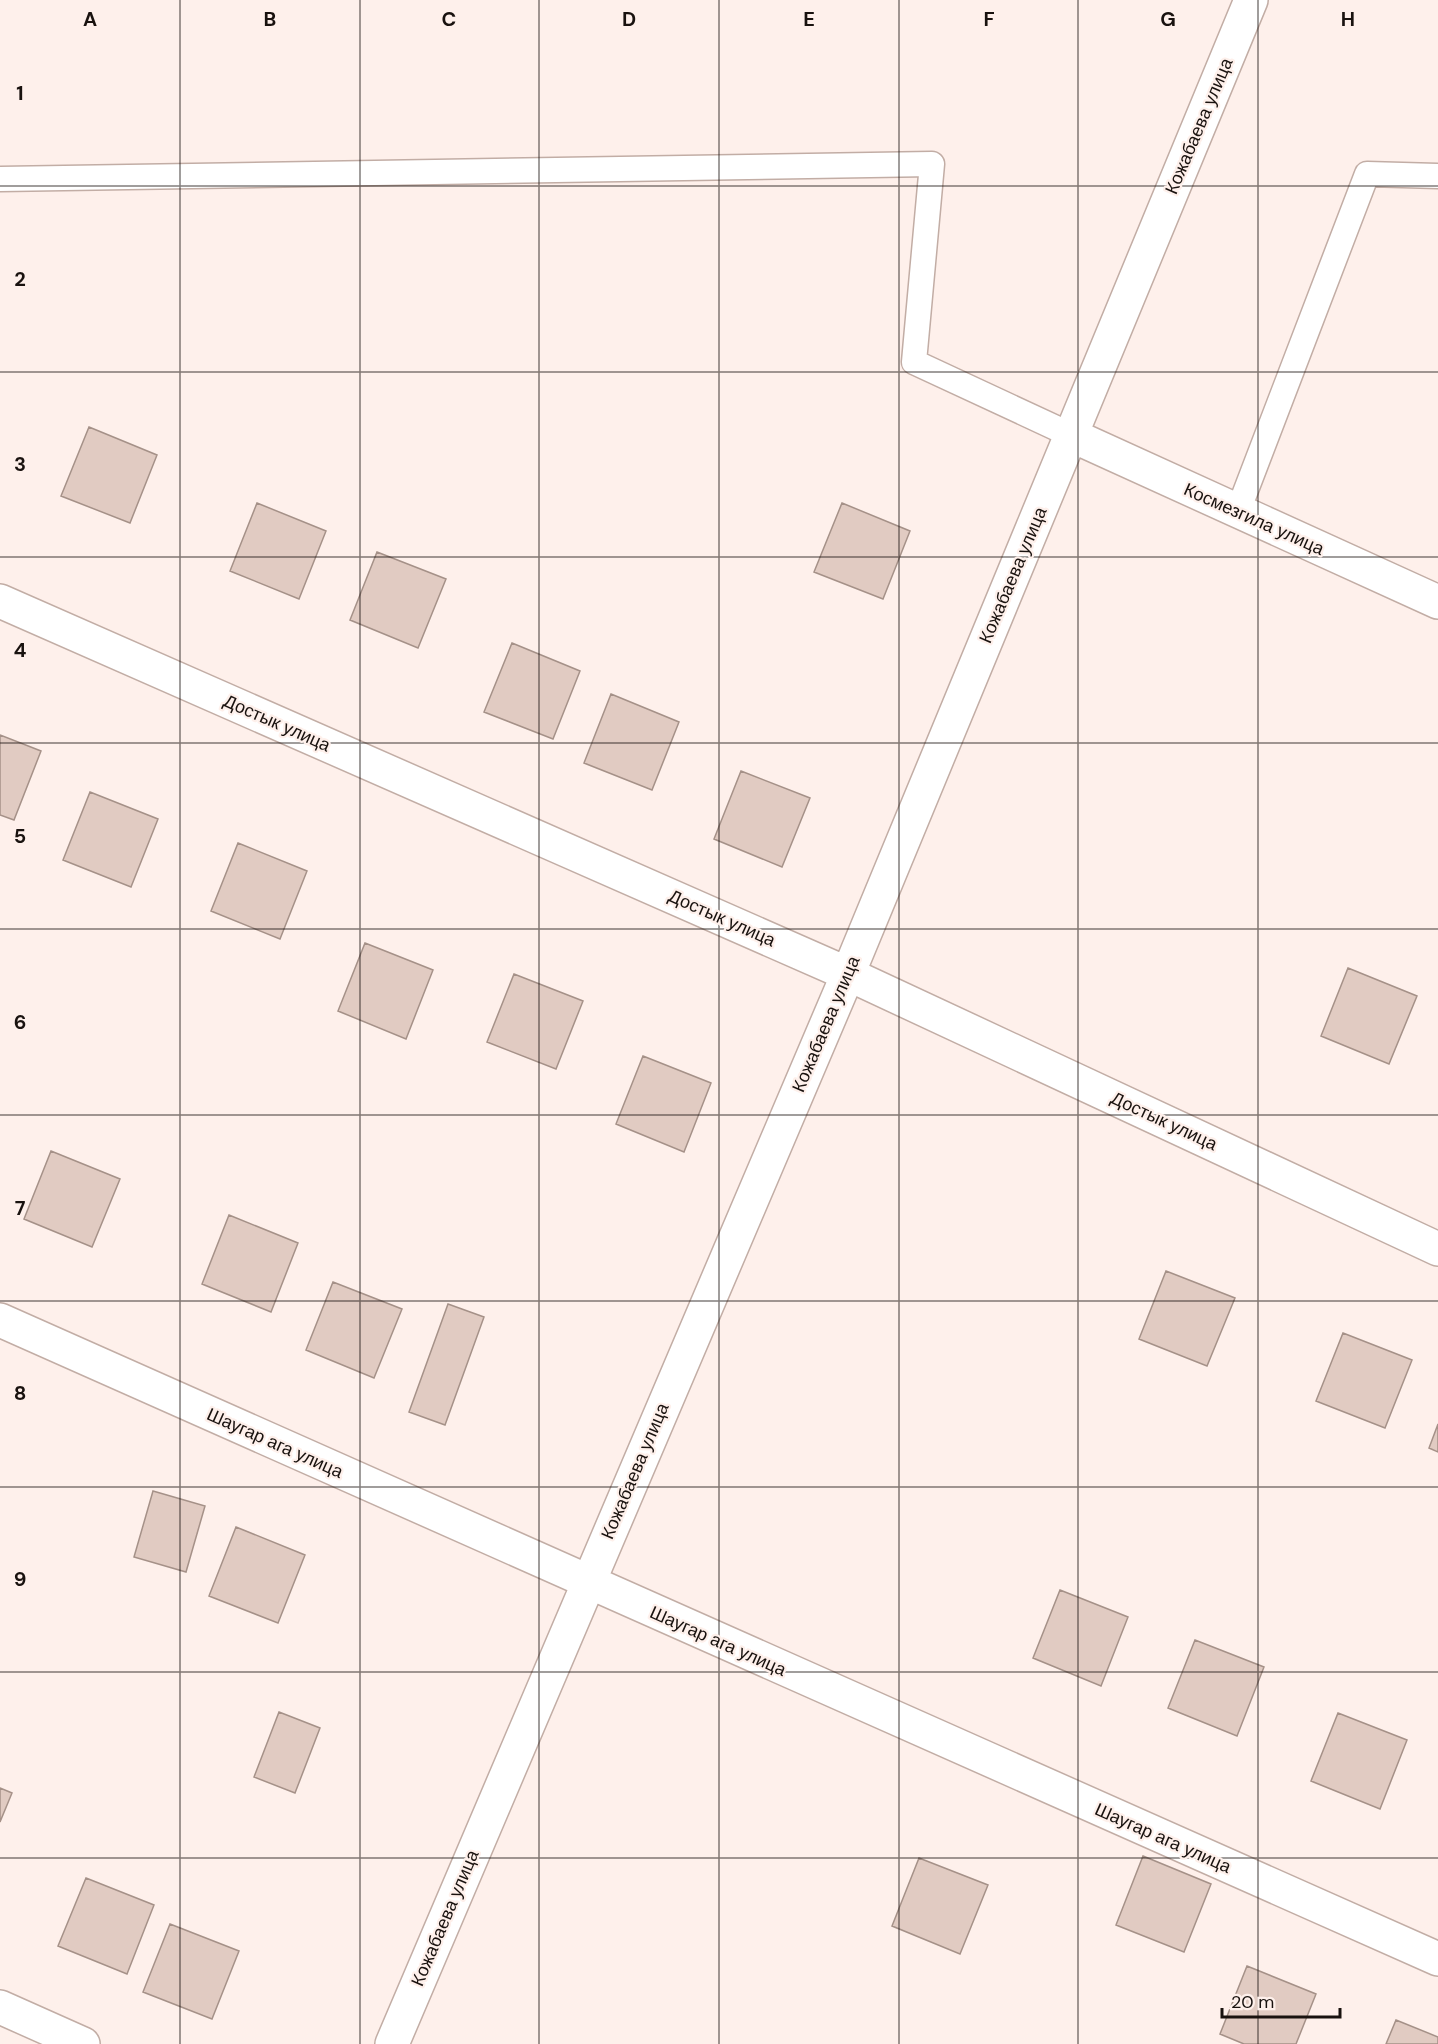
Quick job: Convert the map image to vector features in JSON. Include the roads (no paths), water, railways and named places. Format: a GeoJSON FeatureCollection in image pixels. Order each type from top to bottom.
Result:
{"type":"FeatureCollection","features":[{"type":"Feature","properties":{"kind":"street","name":"Кожабаева улица"},"geometry":{"type":"LineString","coordinates":[[392,2044],[848,974],[1251,0]]}},
{"type":"Feature","properties":{"kind":"street","name":"Космезгила улица"},"geometry":{"type":"LineString","coordinates":[[1071,435],[1438,602]]}},
{"type":"Feature","properties":{"kind":"street","name":"Достык улица"},"geometry":{"type":"LineString","coordinates":[[0,601],[848,974],[1438,1249]]}},
{"type":"Feature","properties":{"kind":"street","name":"Шаугар ага улица"},"geometry":{"type":"LineString","coordinates":[[0,1320],[587,1583],[1438,1959]]}},
{"type":"Feature","properties":{"kind":"street"},"geometry":{"type":"LineString","coordinates":[[0,2007],[83,2044]]}},
{"type":"Feature","properties":{"kind":"lane"},"geometry":{"type":"LineString","coordinates":[[0,179],[933,164],[914,362],[1071,435]]}},
{"type":"Feature","properties":{"kind":"lane"},"geometry":{"type":"LineString","coordinates":[[1238,511],[1367,174],[1438,176]]}}]}
